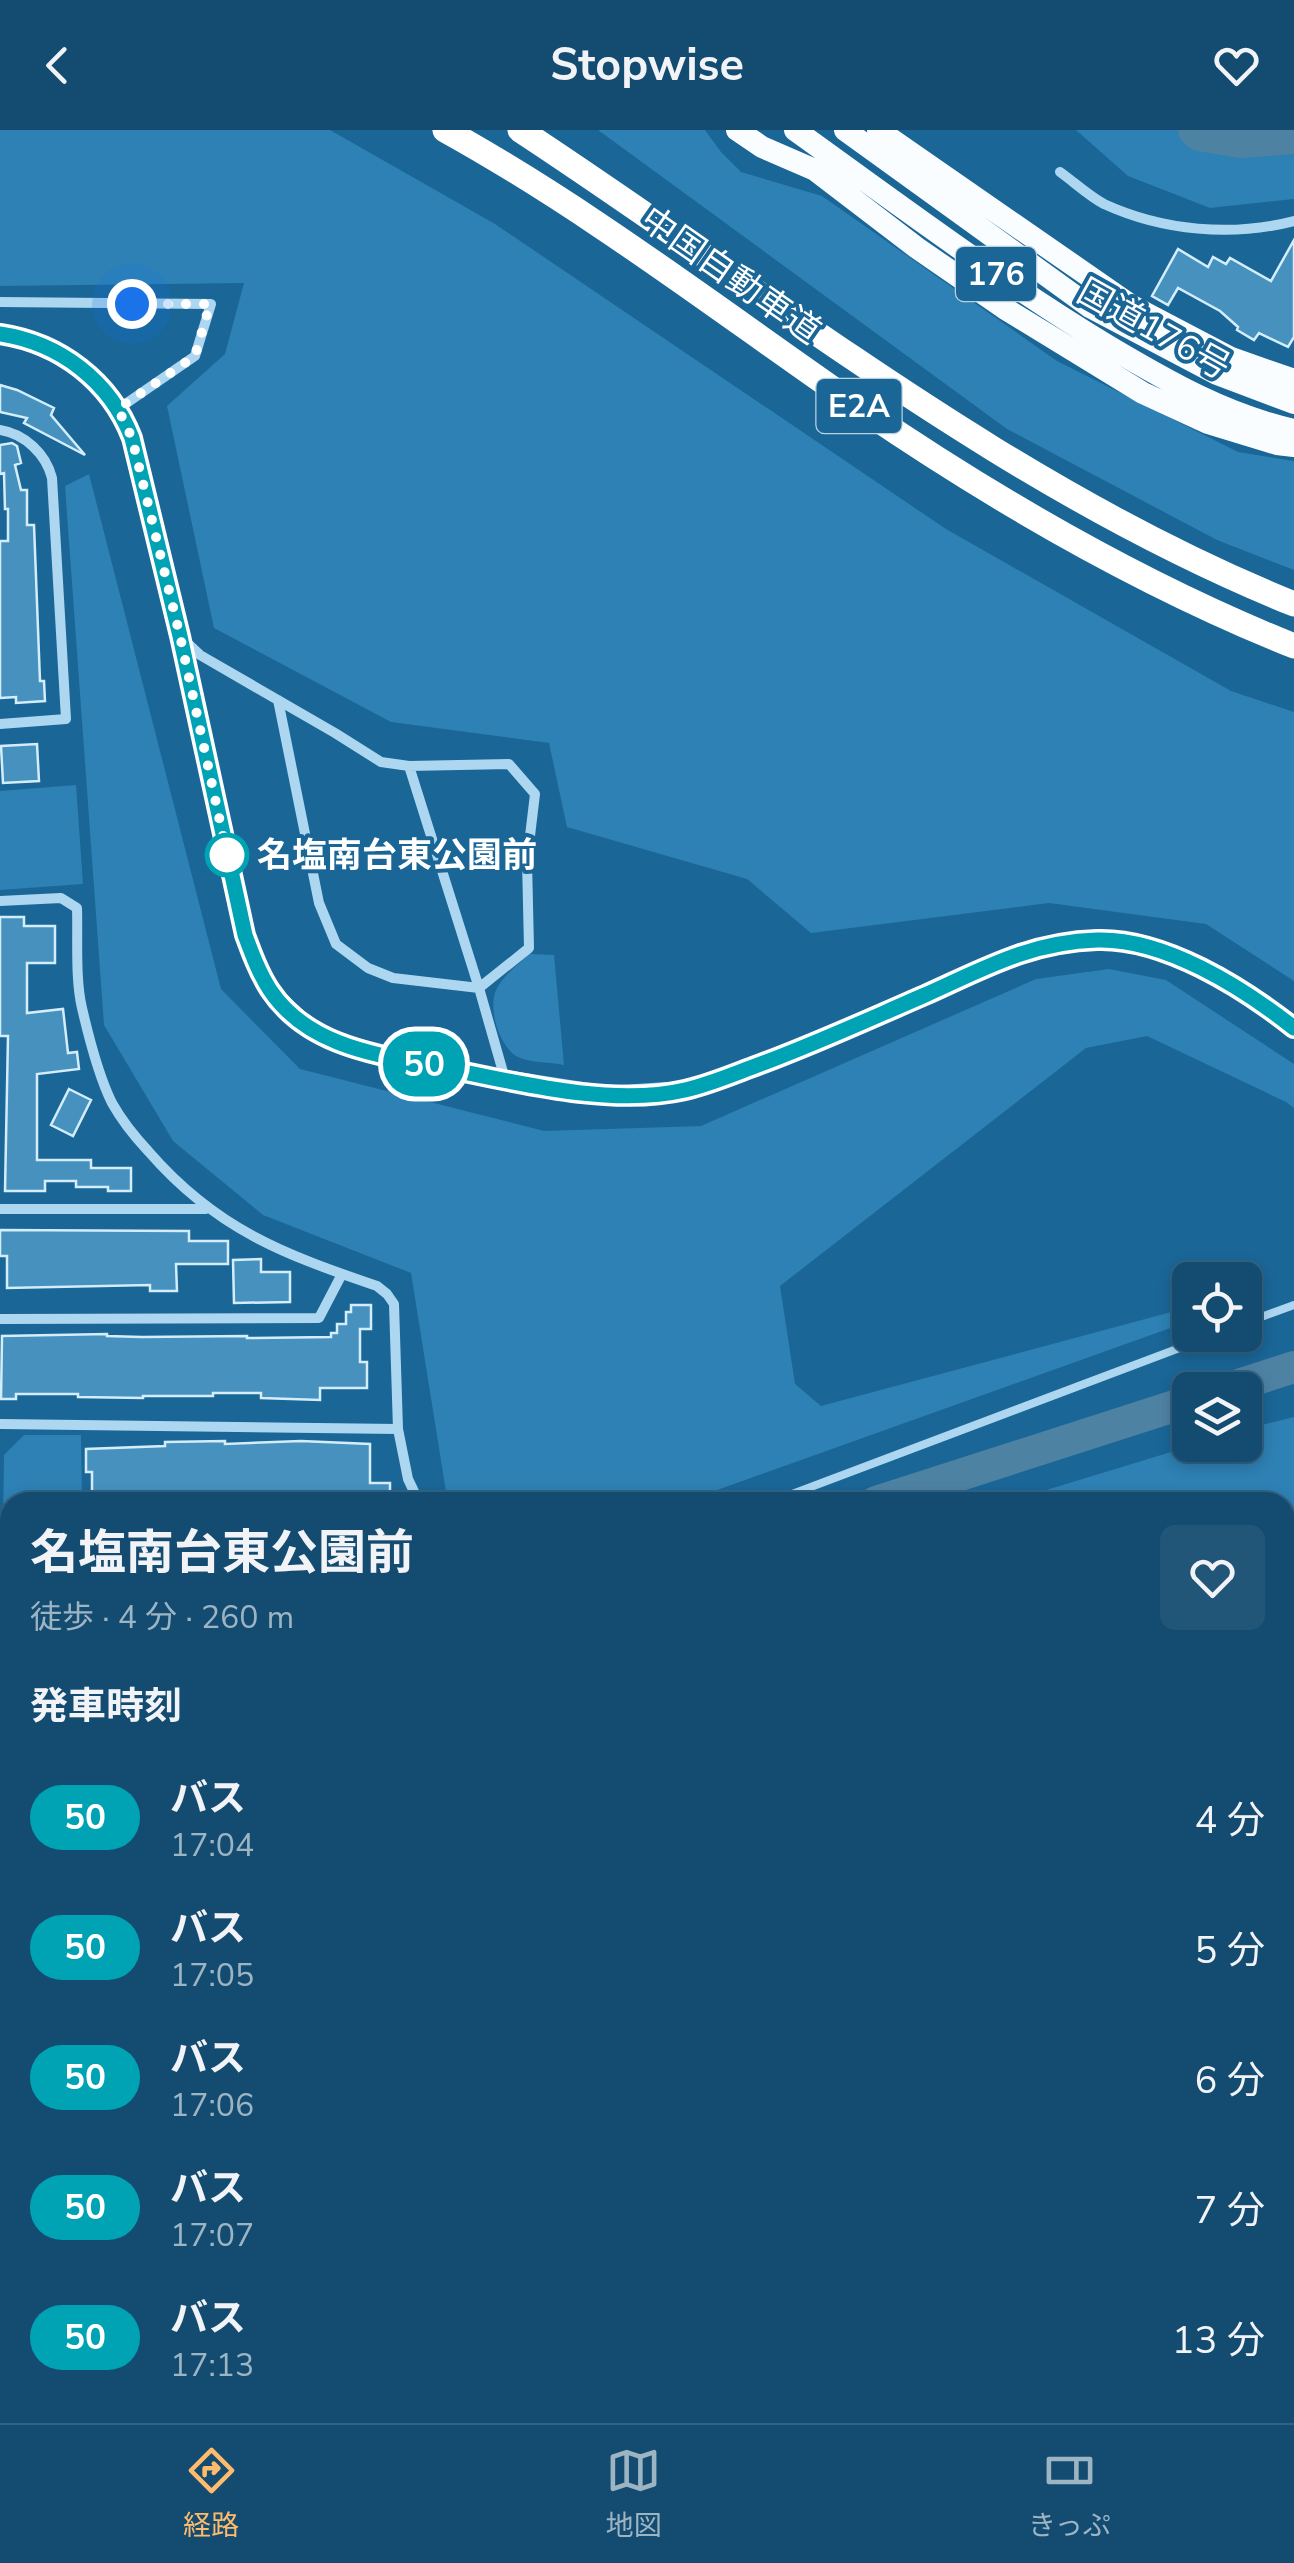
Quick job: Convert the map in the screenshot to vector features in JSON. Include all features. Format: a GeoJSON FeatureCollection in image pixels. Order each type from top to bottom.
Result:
{"type":"FeatureCollection","features":[{"type":"Feature","properties":{"kind":"highway","name":"中国自動車道"},"geometry":{"type":"LineString","coordinates":[[445,130],[601,226],[957,472],[1151,582],[1294,646]]}},
{"type":"Feature","properties":{"kind":"highway","name":"中国自動車道"},"geometry":{"type":"LineString","coordinates":[[520,130],[977,440],[1066,494],[1148,537],[1294,604]]}},
{"type":"Feature","properties":{"kind":"highway"},"geometry":{"type":"LineString","coordinates":[[737,130],[762,147],[815,170],[1004,308],[1143,394],[1208,423],[1294,446]]}},
{"type":"Feature","properties":{"kind":"highway","name":"国道176号"},"geometry":{"type":"LineString","coordinates":[[795,130],[1038,304],[1208,402],[1294,430]]}},
{"type":"Feature","properties":{"kind":"highway","name":"国道176号"},"geometry":{"type":"LineString","coordinates":[[845,130],[1090,307],[1217,374],[1294,403]]}},
{"type":"Feature","properties":{"kind":"highway"},"geometry":{"type":"LineString","coordinates":[[878,130],[1132,306],[1231,358],[1294,380]]}},
{"type":"Feature","properties":{"kind":"street"},"geometry":{"type":"LineString","coordinates":[[1060,172],[1102,203],[1203,230],[1262,229],[1294,221]]}},
{"type":"Feature","properties":{"kind":"street"},"geometry":{"type":"LineString","coordinates":[[0,302],[210,304],[195,356],[118,409]]}},
{"type":"Feature","properties":{"kind":"street"},"geometry":{"type":"LineString","coordinates":[[0,334],[40,344],[86,372],[106,391],[132,438],[245,935],[272,993],[328,1040],[366,1053],[607,1095],[683,1090],[780,1057],[1020,952],[1098,940],[1139,943],[1183,959],[1251,997],[1294,1028]]}},
{"type":"Feature","properties":{"kind":"street"},"geometry":{"type":"LineString","coordinates":[[0,430],[8,431],[41,454],[52,478],[66,719],[0,724]]}},
{"type":"Feature","properties":{"kind":"street"},"geometry":{"type":"LineString","coordinates":[[180,636],[200,655],[278,700],[380,762],[395,766],[509,764],[536,794],[527,860],[529,948],[479,988],[392,978],[368,968],[336,944],[319,903],[278,700]]}},
{"type":"Feature","properties":{"kind":"street"},"geometry":{"type":"LineString","coordinates":[[410,766],[505,1079]]}},
{"type":"Feature","properties":{"kind":"street"},"geometry":{"type":"LineString","coordinates":[[0,900],[61,898],[77,908],[81,1004],[111,1101],[133,1135],[164,1170],[207,1210],[252,1238],[377,1286],[394,1304],[398,1428],[414,1492]]}},
{"type":"Feature","properties":{"kind":"street"},"geometry":{"type":"LineString","coordinates":[[0,1209],[207,1210]]}},
{"type":"Feature","properties":{"kind":"street"},"geometry":{"type":"LineString","coordinates":[[0,1319],[320,1318],[342,1274]]}},
{"type":"Feature","properties":{"kind":"street"},"geometry":{"type":"LineString","coordinates":[[0,1424],[398,1428]]}},
{"type":"Feature","properties":{"kind":"lane"},"geometry":{"type":"LineString","coordinates":[[1262,1317],[1294,1305]]}},
{"type":"Feature","properties":{"kind":"lane"},"geometry":{"type":"LineString","coordinates":[[798,1492],[1172,1351]]}},
{"type":"Feature","properties":{"kind":"shaded area"},"geometry":{"type":"Polygon","coordinates":[[[0,130],[330,130],[495,224],[946,529],[1231,691],[1294,712],[1294,981],[1206,924],[1049,903],[811,933],[747,879],[567,827],[549,743],[391,722],[214,628],[167,406],[225,354],[244,283],[0,286],[0,130]]]}},
{"type":"Feature","properties":{"kind":"shaded area"},"geometry":{"type":"Polygon","coordinates":[[[598,130],[705,130],[741,172],[822,196],[1057,361],[1238,452],[1294,461],[1294,570],[1217,540],[1007,429],[598,130]]]}},
{"type":"Feature","properties":{"kind":"shaded area"},"geometry":{"type":"Polygon","coordinates":[[[1076,130],[1294,130],[1294,199],[1210,208],[1128,176],[1076,130]]]}},
{"type":"Feature","properties":{"kind":"shaded area"},"geometry":{"type":"Polygon","coordinates":[[[89,474],[221,989],[300,1069],[544,1131],[701,1126],[1036,979],[1109,969],[1166,980],[1294,1064],[1294,1108],[1147,1036],[1086,1048],[780,1286],[795,1384],[821,1406],[1172,1312],[1172,1327],[712,1492],[446,1492],[411,1273],[263,1215],[173,1141],[104,1025],[65,486],[89,474]]]}},
{"type":"Feature","properties":{"kind":"shaded area"},"geometry":{"type":"Polygon","coordinates":[[[76,785],[83,884],[0,890],[0,791],[76,785]]]}},
{"type":"Feature","properties":{"kind":"shaded area"},"geometry":{"type":"Polygon","coordinates":[[[529,954],[554,955],[564,1065],[516,1056],[497,1026],[493,1007],[496,990],[529,954]]]}},
{"type":"Feature","properties":{"kind":"shaded area"},"geometry":{"type":"Polygon","coordinates":[[[1294,1417],[1294,1492],[1040,1492],[1172,1452],[1172,1462],[1262,1462],[1262,1425],[1294,1417]]]}},
{"type":"Feature","properties":{"kind":"shaded area"},"geometry":{"type":"Polygon","coordinates":[[[24,1435],[81,1435],[82,1492],[3,1492],[4,1455],[24,1435]]]}},
{"type":"Feature","properties":{"kind":"building"},"geometry":{"type":"Polygon","coordinates":[[[1294,240],[1294,337],[1288,347],[1259,333],[1254,340],[1237,330],[1220,311],[1178,288],[1168,305],[1152,296],[1178,249],[1208,267],[1213,257],[1226,264],[1230,258],[1271,281],[1294,240]]]}},
{"type":"Feature","properties":{"kind":"building"},"geometry":{"type":"Polygon","coordinates":[[[0,385],[54,408],[51,415],[85,455],[24,423],[27,418],[0,412],[0,385]]]}},
{"type":"Feature","properties":{"kind":"building"},"geometry":{"type":"Polygon","coordinates":[[[0,445],[17,446],[21,463],[15,465],[21,490],[27,490],[27,525],[34,525],[40,681],[44,681],[45,701],[16,703],[16,697],[0,698],[0,541],[8,541],[8,509],[4,473],[0,474],[0,445]]]}},
{"type":"Feature","properties":{"kind":"building"},"geometry":{"type":"Polygon","coordinates":[[[37,744],[39,781],[3,783],[1,746],[37,744]]]}},
{"type":"Feature","properties":{"kind":"building"},"geometry":{"type":"Polygon","coordinates":[[[0,917],[24,917],[24,926],[55,926],[55,963],[27,963],[27,1013],[63,1009],[68,1053],[77,1052],[79,1069],[37,1074],[37,1160],[91,1160],[91,1168],[131,1168],[131,1191],[76,1187],[76,1181],[45,1181],[45,1191],[5,1191],[8,1036],[0,1036],[0,917]]]}},
{"type":"Feature","properties":{"kind":"building"},"geometry":{"type":"Polygon","coordinates":[[[69,1089],[91,1100],[73,1136],[51,1125],[69,1089]]]}},
{"type":"Feature","properties":{"kind":"building"},"geometry":{"type":"Polygon","coordinates":[[[0,1230],[189,1231],[189,1241],[228,1241],[228,1264],[176,1264],[177,1291],[150,1291],[150,1285],[7,1288],[7,1256],[0,1256],[0,1230]]]}},
{"type":"Feature","properties":{"kind":"building"},"geometry":{"type":"Polygon","coordinates":[[[261,1259],[261,1272],[290,1272],[290,1302],[234,1303],[233,1260],[261,1259]]]}},
{"type":"Feature","properties":{"kind":"building"},"geometry":{"type":"Polygon","coordinates":[[[351,1305],[371,1305],[371,1329],[360,1329],[360,1362],[367,1362],[367,1388],[320,1388],[320,1400],[261,1398],[261,1393],[143,1398],[16,1394],[16,1399],[1,1399],[2,1336],[331,1337],[331,1333],[337,1333],[337,1324],[346,1324],[346,1312],[351,1312],[351,1305]]]}},
{"type":"Feature","properties":{"kind":"building"},"geometry":{"type":"Polygon","coordinates":[[[165,1442],[370,1444],[370,1483],[390,1483],[390,1492],[92,1492],[92,1472],[86,1472],[86,1449],[165,1446],[165,1442]]]}},
{"type":"Feature","properties":{"kind":"waterway"},"geometry":{"type":"LineString","coordinates":[[1194,130],[1199,135],[1240,142],[1294,138]]}},
{"type":"Feature","properties":{"kind":"waterway"},"geometry":{"type":"LineString","coordinates":[[1262,1377],[1294,1367]]}},
{"type":"Feature","properties":{"kind":"waterway"},"geometry":{"type":"LineString","coordinates":[[907,1492],[1172,1407]]}},
{"type":"Feature","properties":{"kind":"bus line","name":"50"},"geometry":{"type":"LineString","coordinates":[[0,334],[40,344],[64,356],[106,391],[126,422],[180,636],[245,935],[272,993],[328,1040],[366,1053],[562,1089],[607,1095],[683,1090],[780,1057],[1020,952],[1098,940],[1139,943],[1183,959],[1251,997],[1294,1028]]}},
{"type":"Feature","properties":{"kind":"place","name":"名塩南台東公園前"},"geometry":{"type":"Point","coordinates":[227,855]}},
{"type":"Feature","properties":{"kind":"route"},"geometry":{"type":"LineString","coordinates":[[132,304],[210,304],[195,356],[118,409],[132,438],[230,868],[227,855]]}}]}
